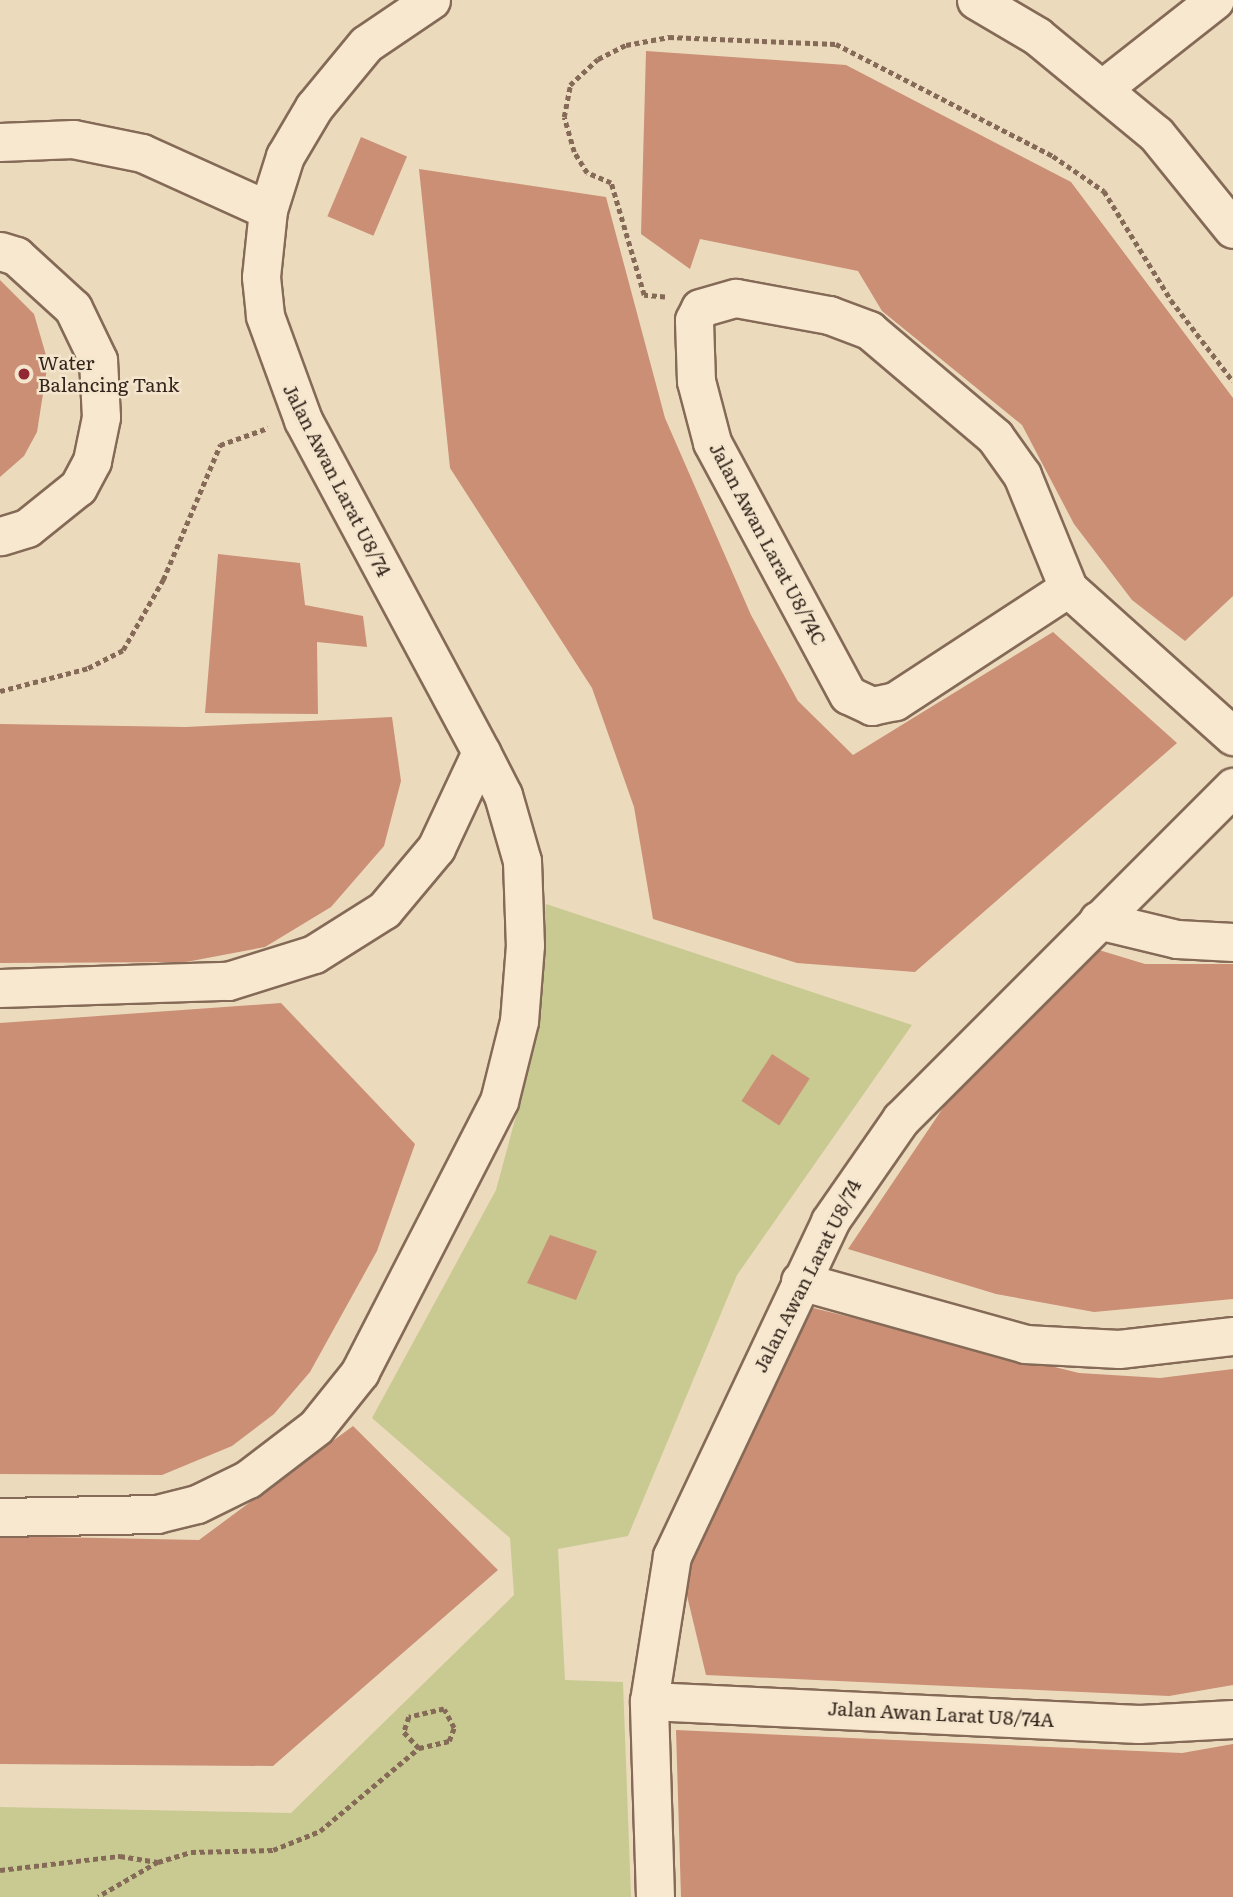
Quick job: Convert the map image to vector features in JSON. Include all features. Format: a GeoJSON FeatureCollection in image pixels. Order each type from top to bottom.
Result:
{"type":"FeatureCollection","features":[{"type":"Feature","properties":{"kind":"street"},"geometry":{"type":"LineString","coordinates":[[976,0],[1103,88],[1156,134],[1233,229]]}},
{"type":"Feature","properties":{"kind":"street"},"geometry":{"type":"LineString","coordinates":[[1103,88],[1215,0]]}},
{"type":"Feature","properties":{"kind":"street","name":"Jalan Awan Larat U8/74"},"geometry":{"type":"LineString","coordinates":[[0,1517],[157,1514],[197,1504],[248,1479],[316,1427],[360,1372],[499,1101],[519,1021],[525,945],[522,861],[502,795],[481,752],[303,420],[265,316],[261,277],[268,210],[285,156],[314,107],[366,44],[419,1]]}},
{"type":"Feature","properties":{"kind":"street"},"geometry":{"type":"LineString","coordinates":[[0,142],[73,139],[142,153],[268,210]]}},
{"type":"Feature","properties":{"kind":"street"},"geometry":{"type":"LineString","coordinates":[[0,251],[16,256],[74,308],[98,360],[101,417],[92,461],[78,488],[27,528],[0,536]]}},
{"type":"Feature","properties":{"kind":"street"},"geometry":{"type":"LineString","coordinates":[[700,308],[736,298],[829,315],[869,330],[995,437],[1023,475],[1068,588],[1233,736]]}},
{"type":"Feature","properties":{"kind":"street","name":"Jalan Awan Larat U8/74C"},"geometry":{"type":"LineString","coordinates":[[700,308],[694,320],[696,381],[712,442],[848,695],[872,706],[895,701],[1068,588]]}},
{"type":"Feature","properties":{"kind":"street"},"geometry":{"type":"LineString","coordinates":[[0,988],[228,981],[314,954],[384,910],[436,848],[481,752]]}},
{"type":"Feature","properties":{"kind":"street","name":"Jalan Awan Larat U8/74"},"geometry":{"type":"LineString","coordinates":[[655,1897],[649,1700],[673,1556],[800,1281],[850,1186],[901,1119],[1233,787]]}},
{"type":"Feature","properties":{"kind":"street"},"geometry":{"type":"LineString","coordinates":[[1098,920],[1177,939],[1233,942]]}},
{"type":"Feature","properties":{"kind":"street"},"geometry":{"type":"LineString","coordinates":[[800,1281],[1026,1344],[1119,1349],[1233,1336]]}},
{"type":"Feature","properties":{"kind":"street","name":"Jalan Awan Larat U8/74A"},"geometry":{"type":"LineString","coordinates":[[649,1700],[1138,1724],[1233,1719]]}},
{"type":"Feature","properties":{"kind":"path"},"geometry":{"type":"LineString","coordinates":[[700,308],[644,295],[611,183],[587,173],[574,152],[564,117],[570,85],[598,59],[669,37],[836,44],[1053,156],[1104,191],[1171,300],[1233,381]]}},
{"type":"Feature","properties":{"kind":"path"},"geometry":{"type":"LineString","coordinates":[[0,691],[88,668],[123,650],[163,580],[220,445],[303,420]]}},
{"type":"Feature","properties":{"kind":"path"},"geometry":{"type":"LineString","coordinates":[[98,1897],[158,1862],[191,1852],[252,1853],[292,1844],[340,1816],[419,1748],[449,1741],[454,1728],[444,1709],[409,1717],[404,1732],[419,1748]]}},
{"type":"Feature","properties":{"kind":"path"},"geometry":{"type":"LineString","coordinates":[[0,1870],[120,1856],[158,1862]]}},
{"type":"Feature","properties":{"kind":"green space"},"geometry":{"type":"Polygon","coordinates":[[[546,904],[912,1025],[737,1275],[628,1536],[558,1549],[565,1680],[623,1682],[631,1897],[0,1897],[0,1807],[291,1813],[514,1595],[510,1538],[372,1418],[496,1190],[526,1079],[546,904]]]}},
{"type":"Feature","properties":{"kind":"building"},"geometry":{"type":"Polygon","coordinates":[[[646,51],[846,65],[1071,182],[1233,398],[1233,596],[1185,641],[1132,600],[1074,524],[1022,425],[882,311],[858,271],[700,239],[690,269],[641,234],[646,51]]]}},
{"type":"Feature","properties":{"kind":"building"},"geometry":{"type":"Polygon","coordinates":[[[361,137],[407,157],[373,236],[327,216],[361,137]]]}},
{"type":"Feature","properties":{"kind":"building"},"geometry":{"type":"Polygon","coordinates":[[[419,169],[606,197],[665,418],[751,615],[798,701],[853,755],[1053,632],[1177,743],[915,972],[797,963],[653,919],[634,807],[592,688],[450,468],[419,169]]]}},
{"type":"Feature","properties":{"kind":"building","name":"Water Balancing Tank"},"geometry":{"type":"Polygon","coordinates":[[[0,280],[34,314],[48,362],[37,432],[24,456],[0,477],[0,280]]]}},
{"type":"Feature","properties":{"kind":"building"},"geometry":{"type":"Polygon","coordinates":[[[218,554],[300,563],[305,605],[363,616],[367,647],[317,642],[318,714],[205,713],[218,554]]]}},
{"type":"Feature","properties":{"kind":"building"},"geometry":{"type":"Polygon","coordinates":[[[392,717],[401,781],[384,846],[331,907],[265,947],[186,962],[0,963],[0,724],[186,727],[392,717]]]}},
{"type":"Feature","properties":{"kind":"building"},"geometry":{"type":"Polygon","coordinates":[[[1089,947],[1145,964],[1233,964],[1233,1299],[1094,1312],[996,1294],[848,1249],[949,1099],[1089,947]]]}},
{"type":"Feature","properties":{"kind":"building"},"geometry":{"type":"Polygon","coordinates":[[[281,1003],[415,1144],[377,1251],[310,1372],[274,1414],[232,1446],[162,1475],[0,1474],[0,1023],[281,1003]]]}},
{"type":"Feature","properties":{"kind":"building"},"geometry":{"type":"Polygon","coordinates":[[[772,1054],[810,1079],[779,1125],[742,1101],[772,1054]]]}},
{"type":"Feature","properties":{"kind":"building"},"geometry":{"type":"Polygon","coordinates":[[[550,1235],[597,1251],[576,1300],[527,1283],[550,1235]]]}},
{"type":"Feature","properties":{"kind":"building"},"geometry":{"type":"Polygon","coordinates":[[[805,1306],[1079,1373],[1160,1378],[1233,1369],[1233,1685],[1169,1696],[706,1675],[683,1579],[709,1501],[805,1306]]]}},
{"type":"Feature","properties":{"kind":"building"},"geometry":{"type":"Polygon","coordinates":[[[353,1426],[498,1570],[273,1766],[0,1764],[0,1536],[199,1540],[353,1426]]]}},
{"type":"Feature","properties":{"kind":"building"},"geometry":{"type":"Polygon","coordinates":[[[676,1730],[1182,1753],[1233,1744],[1233,1897],[681,1897],[676,1730]]]}},
{"type":"Feature","properties":{"kind":"place","name":"Water Balancing Tank"},"geometry":{"type":"Point","coordinates":[24,374]}}]}
